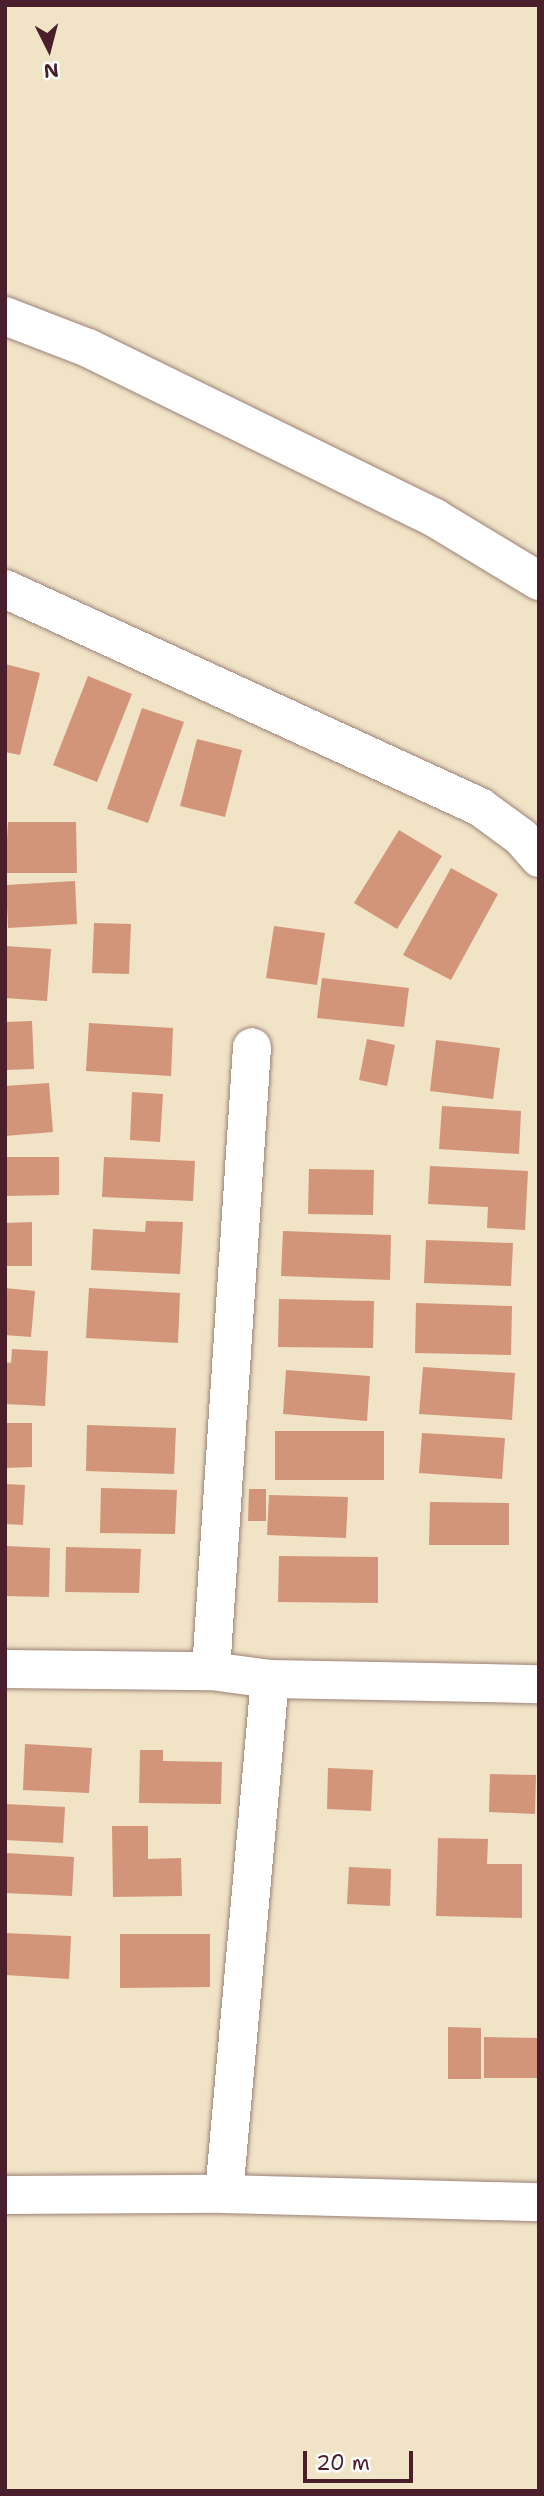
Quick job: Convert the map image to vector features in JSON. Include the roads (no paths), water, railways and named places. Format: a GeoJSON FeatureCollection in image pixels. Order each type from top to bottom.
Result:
{"type":"FeatureCollection","features":[{"type":"Feature","properties":{"kind":"street"},"geometry":{"type":"LineString","coordinates":[[5,316],[88,348],[435,518],[539,581]]}},
{"type":"Feature","properties":{"kind":"street"},"geometry":{"type":"LineString","coordinates":[[5,589],[480,807],[521,837],[539,858]]}},
{"type":"Feature","properties":{"kind":"street"},"geometry":{"type":"LineString","coordinates":[[211,1671],[252,1047]]}},
{"type":"Feature","properties":{"kind":"street"},"geometry":{"type":"LineString","coordinates":[[5,1669],[211,1671],[270,1679],[539,1684]]}},
{"type":"Feature","properties":{"kind":"street"},"geometry":{"type":"LineString","coordinates":[[224,2194],[270,1679]]}},
{"type":"Feature","properties":{"kind":"street"},"geometry":{"type":"LineString","coordinates":[[5,2195],[224,2194],[539,2202]]}}]}
